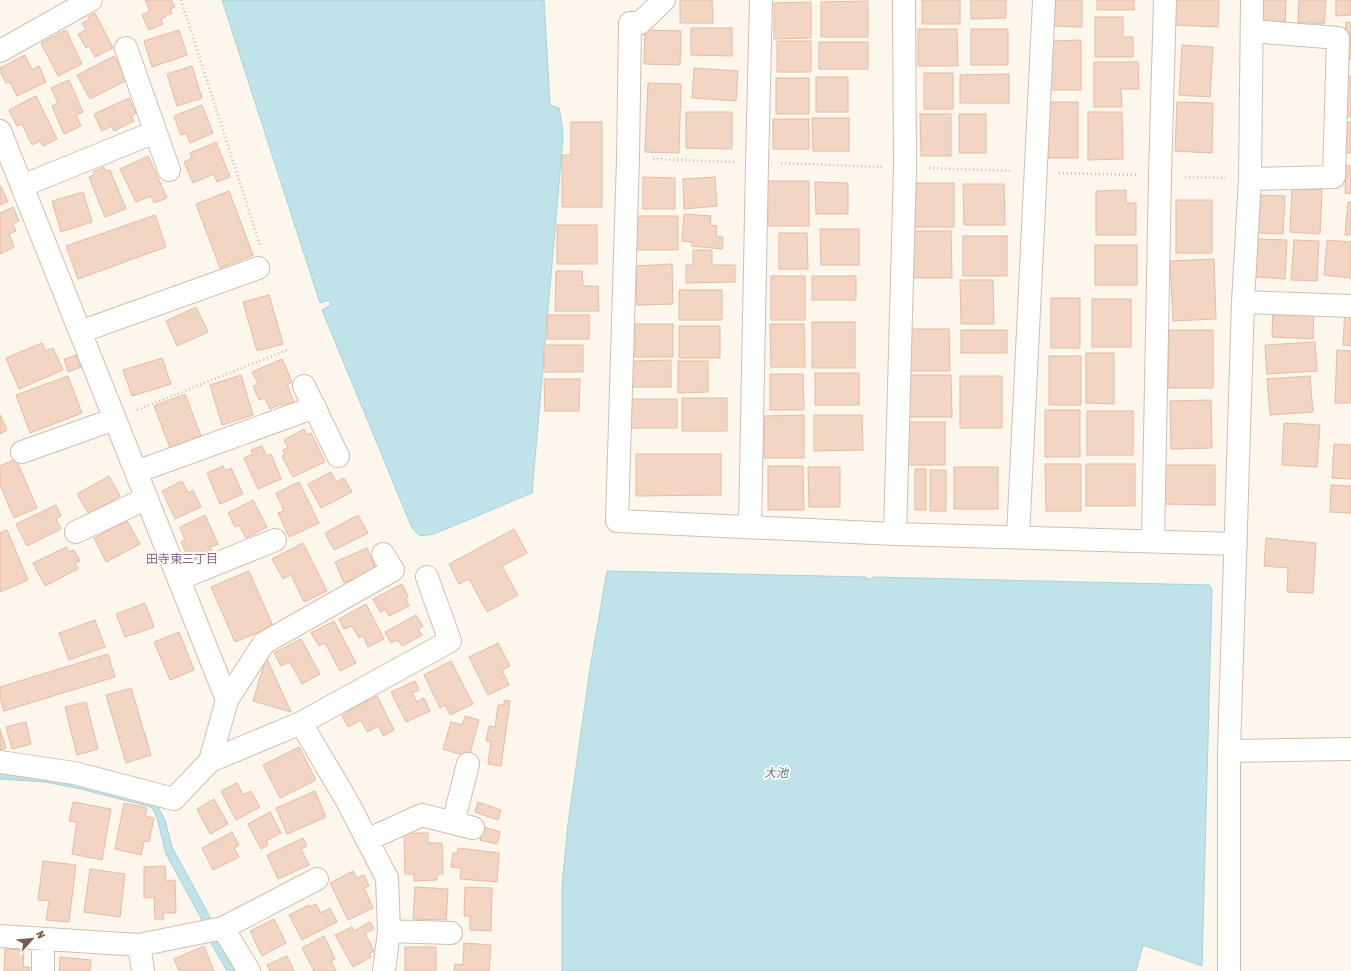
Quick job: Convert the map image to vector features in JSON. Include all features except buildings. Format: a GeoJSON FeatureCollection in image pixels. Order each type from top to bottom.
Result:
{"type":"FeatureCollection","features":[{"type":"Feature","properties":{"kind":"street"},"geometry":{"type":"LineString","coordinates":[[0,51],[91,0]]}},
{"type":"Feature","properties":{"kind":"street"},"geometry":{"type":"LineString","coordinates":[[664,0],[640,23],[630,23],[628,158],[617,521],[895,534],[1236,544]]}},
{"type":"Feature","properties":{"kind":"street"},"geometry":{"type":"LineString","coordinates":[[750,527],[761,0]]}},
{"type":"Feature","properties":{"kind":"street"},"geometry":{"type":"LineString","coordinates":[[895,534],[905,168],[904,0]]}},
{"type":"Feature","properties":{"kind":"street"},"geometry":{"type":"LineString","coordinates":[[1018,537],[1044,0]]}},
{"type":"Feature","properties":{"kind":"street"},"geometry":{"type":"LineString","coordinates":[[1153,541],[1160,176],[1166,0]]}},
{"type":"Feature","properties":{"kind":"street"},"geometry":{"type":"LineString","coordinates":[[1229,971],[1228,751],[1243,302],[1250,179],[1252,0]]}},
{"type":"Feature","properties":{"kind":"street"},"geometry":{"type":"LineString","coordinates":[[1250,179],[1334,177],[1338,38],[1252,31]]}},
{"type":"Feature","properties":{"kind":"street"},"geometry":{"type":"LineString","coordinates":[[126,48],[168,170]]}},
{"type":"Feature","properties":{"kind":"street"},"geometry":{"type":"LineString","coordinates":[[0,131],[227,700]]}},
{"type":"Feature","properties":{"kind":"street"},"geometry":{"type":"LineString","coordinates":[[22,186],[156,132]]}},
{"type":"Feature","properties":{"kind":"street"},"geometry":{"type":"LineString","coordinates":[[80,332],[260,260]]}},
{"type":"Feature","properties":{"kind":"street"},"geometry":{"type":"LineString","coordinates":[[1243,302],[1351,306]]}},
{"type":"Feature","properties":{"kind":"street"},"geometry":{"type":"LineString","coordinates":[[304,386],[338,456]]}},
{"type":"Feature","properties":{"kind":"street"},"geometry":{"type":"LineString","coordinates":[[136,472],[314,407]]}},
{"type":"Feature","properties":{"kind":"street"},"geometry":{"type":"LineString","coordinates":[[22,452],[115,419]]}},
{"type":"Feature","properties":{"kind":"street"},"geometry":{"type":"LineString","coordinates":[[76,532],[147,498]]}},
{"type":"Feature","properties":{"kind":"street"},"geometry":{"type":"LineString","coordinates":[[179,579],[275,540]]}},
{"type":"Feature","properties":{"kind":"street"},"geometry":{"type":"LineString","coordinates":[[210,761],[227,700],[264,643],[393,570],[383,554]]}},
{"type":"Feature","properties":{"kind":"street"},"geometry":{"type":"LineString","coordinates":[[0,762],[74,773],[174,799],[210,761],[301,723],[450,641],[427,576]]}},
{"type":"Feature","properties":{"kind":"street"},"geometry":{"type":"LineString","coordinates":[[301,723],[346,799],[387,878],[390,931],[384,971]]}},
{"type":"Feature","properties":{"kind":"street"},"geometry":{"type":"LineString","coordinates":[[1228,751],[1351,749]]}},
{"type":"Feature","properties":{"kind":"street"},"geometry":{"type":"LineString","coordinates":[[367,840],[422,815],[463,826],[470,765]]}},
{"type":"Feature","properties":{"kind":"street"},"geometry":{"type":"LineString","coordinates":[[0,936],[140,945],[214,929],[317,879]]}},
{"type":"Feature","properties":{"kind":"street"},"geometry":{"type":"LineString","coordinates":[[214,929],[249,971]]}},
{"type":"Feature","properties":{"kind":"street"},"geometry":{"type":"LineString","coordinates":[[390,931],[451,933]]}},
{"type":"Feature","properties":{"kind":"street"},"geometry":{"type":"LineString","coordinates":[[43,939],[44,971]]}},
{"type":"Feature","properties":{"kind":"street"},"geometry":{"type":"LineString","coordinates":[[140,945],[143,971]]}},
{"type":"Feature","properties":{"kind":"path"},"geometry":{"type":"LineString","coordinates":[[181,0],[260,260]]}},
{"type":"Feature","properties":{"kind":"path"},"geometry":{"type":"LineString","coordinates":[[628,158],[1250,179]]}},
{"type":"Feature","properties":{"kind":"path"},"geometry":{"type":"LineString","coordinates":[[115,419],[287,350]]}},
{"type":"Feature","properties":{"kind":"water"},"geometry":{"type":"Polygon","coordinates":[[[222,0],[544,0],[550,105],[559,108],[563,138],[532,493],[434,534],[420,536],[412,528],[322,310],[331,305],[329,300],[320,303],[222,0]]]}},
{"type":"Feature","properties":{"kind":"water","name":"大池"},"geometry":{"type":"Polygon","coordinates":[[[607,571],[866,577],[866,579],[872,579],[873,577],[1209,585],[1212,589],[1202,966],[1143,945],[1136,971],[562,971],[562,886],[568,824],[590,669],[607,571]]]}},
{"type":"Feature","properties":{"kind":"water"},"geometry":{"type":"Polygon","coordinates":[[[0,768],[155,801],[165,820],[172,847],[209,915],[232,965],[237,971],[227,971],[212,945],[200,916],[166,854],[157,818],[151,807],[81,789],[45,782],[0,779],[0,768]]]}},
{"type":"Feature","properties":{"kind":"district","name":"田寺東三丁目"},"geometry":{"type":"Point","coordinates":[182,559]}}]}
